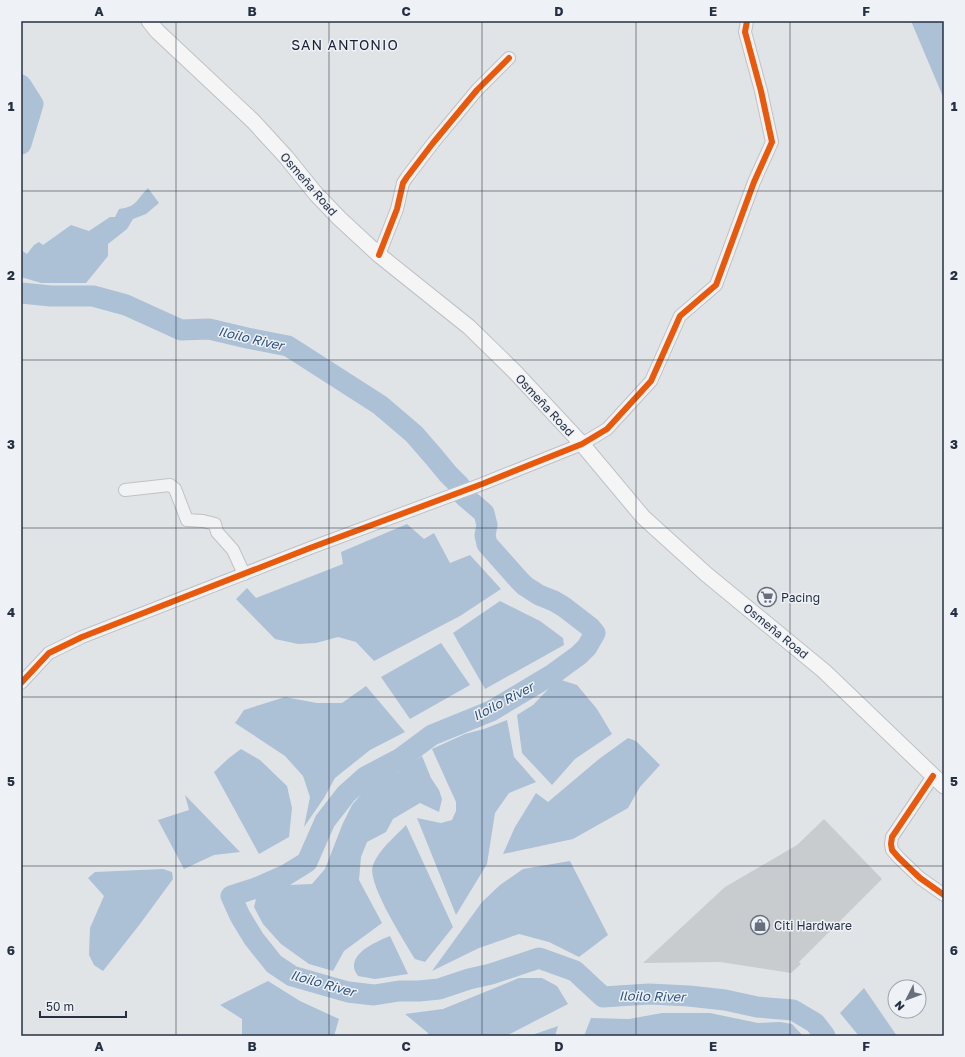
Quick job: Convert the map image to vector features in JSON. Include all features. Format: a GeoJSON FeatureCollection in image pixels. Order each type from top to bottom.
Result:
{"type":"FeatureCollection","features":[{"type":"Feature","properties":{"kind":"main road","name":"Osmeña Road"},"geometry":{"type":"LineString","coordinates":[[149,21],[157,31],[253,121],[286,157],[316,194],[339,218],[379,255],[469,327],[515,372],[582,444],[643,517],[706,574],[824,671],[939,781]]}},
{"type":"Feature","properties":{"kind":"street"},"geometry":{"type":"LineString","coordinates":[[21,683],[49,653],[75,640],[482,484],[582,444],[607,429],[651,381],[680,316],[716,285],[754,182],[772,142],[761,91],[745,32],[747,21]]}},
{"type":"Feature","properties":{"kind":"street"},"geometry":{"type":"LineString","coordinates":[[379,255],[397,209],[403,183],[433,142],[478,90],[509,58]]}},
{"type":"Feature","properties":{"kind":"street"},"geometry":{"type":"LineString","coordinates":[[125,490],[170,486],[175,489],[187,520],[203,521],[215,524],[217,532],[233,550],[244,574]]}},
{"type":"Feature","properties":{"kind":"street"},"geometry":{"type":"LineString","coordinates":[[939,781],[892,837],[891,844],[892,850],[899,858],[920,878],[944,895]]}},
{"type":"Feature","properties":{"kind":"water"},"geometry":{"type":"Polygon","coordinates":[[[911,21],[944,21],[944,99],[911,21]]]}},
{"type":"Feature","properties":{"kind":"water"},"geometry":{"type":"Polygon","coordinates":[[[148,188],[159,203],[146,214],[133,219],[127,229],[108,244],[108,256],[86,283],[41,283],[21,277],[21,250],[27,254],[34,245],[39,242],[43,245],[71,225],[89,231],[110,217],[115,217],[119,209],[133,205],[148,188]]]}},
{"type":"Feature","properties":{"kind":"water"},"geometry":{"type":"Polygon","coordinates":[[[407,524],[424,539],[434,533],[450,563],[470,555],[501,589],[460,616],[374,661],[356,642],[338,637],[316,643],[298,644],[275,639],[236,599],[247,588],[256,598],[343,564],[341,552],[407,524]]]}},
{"type":"Feature","properties":{"kind":"water"},"geometry":{"type":"Polygon","coordinates":[[[500,601],[540,621],[563,638],[564,645],[485,689],[453,633],[500,601]]]}},
{"type":"Feature","properties":{"kind":"water"},"geometry":{"type":"Polygon","coordinates":[[[441,643],[470,685],[410,719],[381,677],[441,643]]]}},
{"type":"Feature","properties":{"kind":"water"},"geometry":{"type":"Polygon","coordinates":[[[558,679],[577,685],[597,709],[612,734],[575,759],[552,785],[522,753],[517,715],[533,705],[558,679]]]}},
{"type":"Feature","properties":{"kind":"water"},"geometry":{"type":"Polygon","coordinates":[[[366,686],[405,732],[370,750],[335,778],[324,798],[304,827],[310,797],[303,776],[285,756],[235,723],[244,710],[285,697],[317,703],[342,703],[366,686]]]}},
{"type":"Feature","properties":{"kind":"water"},"geometry":{"type":"Polygon","coordinates":[[[507,720],[514,757],[536,782],[509,793],[495,813],[487,864],[456,915],[417,818],[441,823],[452,820],[456,811],[456,802],[432,749],[465,734],[484,729],[507,720]]]}},
{"type":"Feature","properties":{"kind":"water"},"geometry":{"type":"Polygon","coordinates":[[[628,738],[636,741],[660,765],[640,787],[628,808],[573,839],[503,854],[515,827],[536,793],[548,802],[599,759],[628,738]]]}},
{"type":"Feature","properties":{"kind":"water"},"geometry":{"type":"Polygon","coordinates":[[[241,749],[260,760],[287,786],[292,808],[289,837],[259,854],[214,772],[241,749]]]}},
{"type":"Feature","properties":{"kind":"water"},"geometry":{"type":"Polygon","coordinates":[[[422,756],[442,799],[439,812],[420,803],[393,819],[386,832],[367,842],[361,857],[359,880],[382,923],[344,951],[333,971],[309,964],[281,944],[263,924],[254,907],[256,899],[288,885],[312,884],[325,869],[343,823],[352,805],[364,791],[381,777],[397,772],[422,756]]]}},
{"type":"Feature","properties":{"kind":"water"},"geometry":{"type":"Polygon","coordinates":[[[185,795],[240,852],[214,855],[184,869],[158,820],[189,810],[185,795]]]}},
{"type":"Feature","properties":{"kind":"water"},"geometry":{"type":"Polygon","coordinates":[[[406,825],[453,927],[425,962],[415,959],[403,940],[381,898],[372,873],[373,865],[379,854],[406,825]]]}},
{"type":"Feature","properties":{"kind":"water"},"geometry":{"type":"Polygon","coordinates":[[[570,861],[608,935],[579,957],[549,942],[519,934],[479,948],[432,971],[482,902],[500,885],[523,869],[570,861]]]}},
{"type":"Feature","properties":{"kind":"water"},"geometry":{"type":"Polygon","coordinates":[[[163,869],[172,872],[173,879],[103,971],[94,965],[89,955],[90,928],[104,896],[88,878],[95,872],[163,869]]]}},
{"type":"Feature","properties":{"kind":"water"},"geometry":{"type":"Polygon","coordinates":[[[390,936],[408,974],[375,979],[358,976],[354,967],[355,961],[362,951],[390,936]]]}},
{"type":"Feature","properties":{"kind":"water"},"geometry":{"type":"Polygon","coordinates":[[[519,978],[542,978],[557,986],[568,1004],[506,1036],[428,1036],[428,1033],[405,1014],[443,1009],[519,978]]]}},
{"type":"Feature","properties":{"kind":"water"},"geometry":{"type":"Polygon","coordinates":[[[268,981],[300,1001],[339,1019],[334,1036],[242,1036],[242,1019],[220,1005],[268,981]]]}},
{"type":"Feature","properties":{"kind":"water"},"geometry":{"type":"Polygon","coordinates":[[[864,988],[897,1036],[859,1036],[840,1013],[864,988]]]}},
{"type":"Feature","properties":{"kind":"water"},"geometry":{"type":"Polygon","coordinates":[[[662,1013],[710,1013],[758,1023],[780,1022],[792,1024],[803,1036],[584,1036],[591,1018],[629,1019],[662,1013]]]}},
{"type":"Feature","properties":{"kind":"water"},"geometry":{"type":"Polygon","coordinates":[[[558,1026],[555,1036],[530,1036],[532,1035],[558,1026]]]}},
{"type":"Feature","properties":{"kind":"building","name":"Citi Hardware"},"geometry":{"type":"Polygon","coordinates":[[[824,819],[882,879],[799,962],[801,964],[791,973],[720,962],[643,963],[725,887],[797,845],[824,819]]]}},
{"type":"Feature","properties":{"kind":"waterway","name":"Iloilo River"},"geometry":{"type":"LineString","coordinates":[[21,85],[33,104],[21,144]]}},
{"type":"Feature","properties":{"kind":"waterway","name":"Iloilo River"},"geometry":{"type":"LineString","coordinates":[[21,293],[51,296],[93,296],[126,305],[181,330],[209,329],[288,346],[380,405],[414,434],[460,486]]}},
{"type":"Feature","properties":{"kind":"waterway","name":"Iloilo River"},"geometry":{"type":"LineString","coordinates":[[464,496],[484,513],[487,525],[485,535],[487,544],[519,580],[539,595],[564,607],[590,627],[595,633],[587,647],[579,655],[553,674],[491,711],[432,735],[401,758],[365,777],[346,794],[325,821],[307,862],[286,875],[256,888],[231,896],[240,916],[254,939],[274,964],[292,976],[348,992],[374,995],[399,991],[439,989],[539,958],[575,971],[603,997],[649,994],[689,996],[725,1000],[757,1007],[793,1010],[815,1023],[825,1036]]}},
{"type":"Feature","properties":{"kind":"cycle path"},"geometry":{"type":"LineString","coordinates":[[21,683],[49,653],[82,637],[310,548],[482,484],[582,444],[607,429],[651,381],[680,316],[716,285],[754,182],[772,142],[761,91],[745,32],[747,21]]}},
{"type":"Feature","properties":{"kind":"cycle path"},"geometry":{"type":"LineString","coordinates":[[379,255],[397,209],[403,183],[433,143],[477,90],[509,58]]}},
{"type":"Feature","properties":{"kind":"cycle path"},"geometry":{"type":"LineString","coordinates":[[933,776],[892,837],[891,844],[892,850],[899,858],[920,878],[944,895]]}},
{"type":"Feature","properties":{"kind":"place","name":"Pacing"},"geometry":{"type":"Point","coordinates":[767,597]}},
{"type":"Feature","properties":{"kind":"place","name":"Citi Hardware"},"geometry":{"type":"Point","coordinates":[760,925]}},
{"type":"Feature","properties":{"kind":"district","name":"SAN ANTONIO"},"geometry":{"type":"Point","coordinates":[345,44]}}]}
